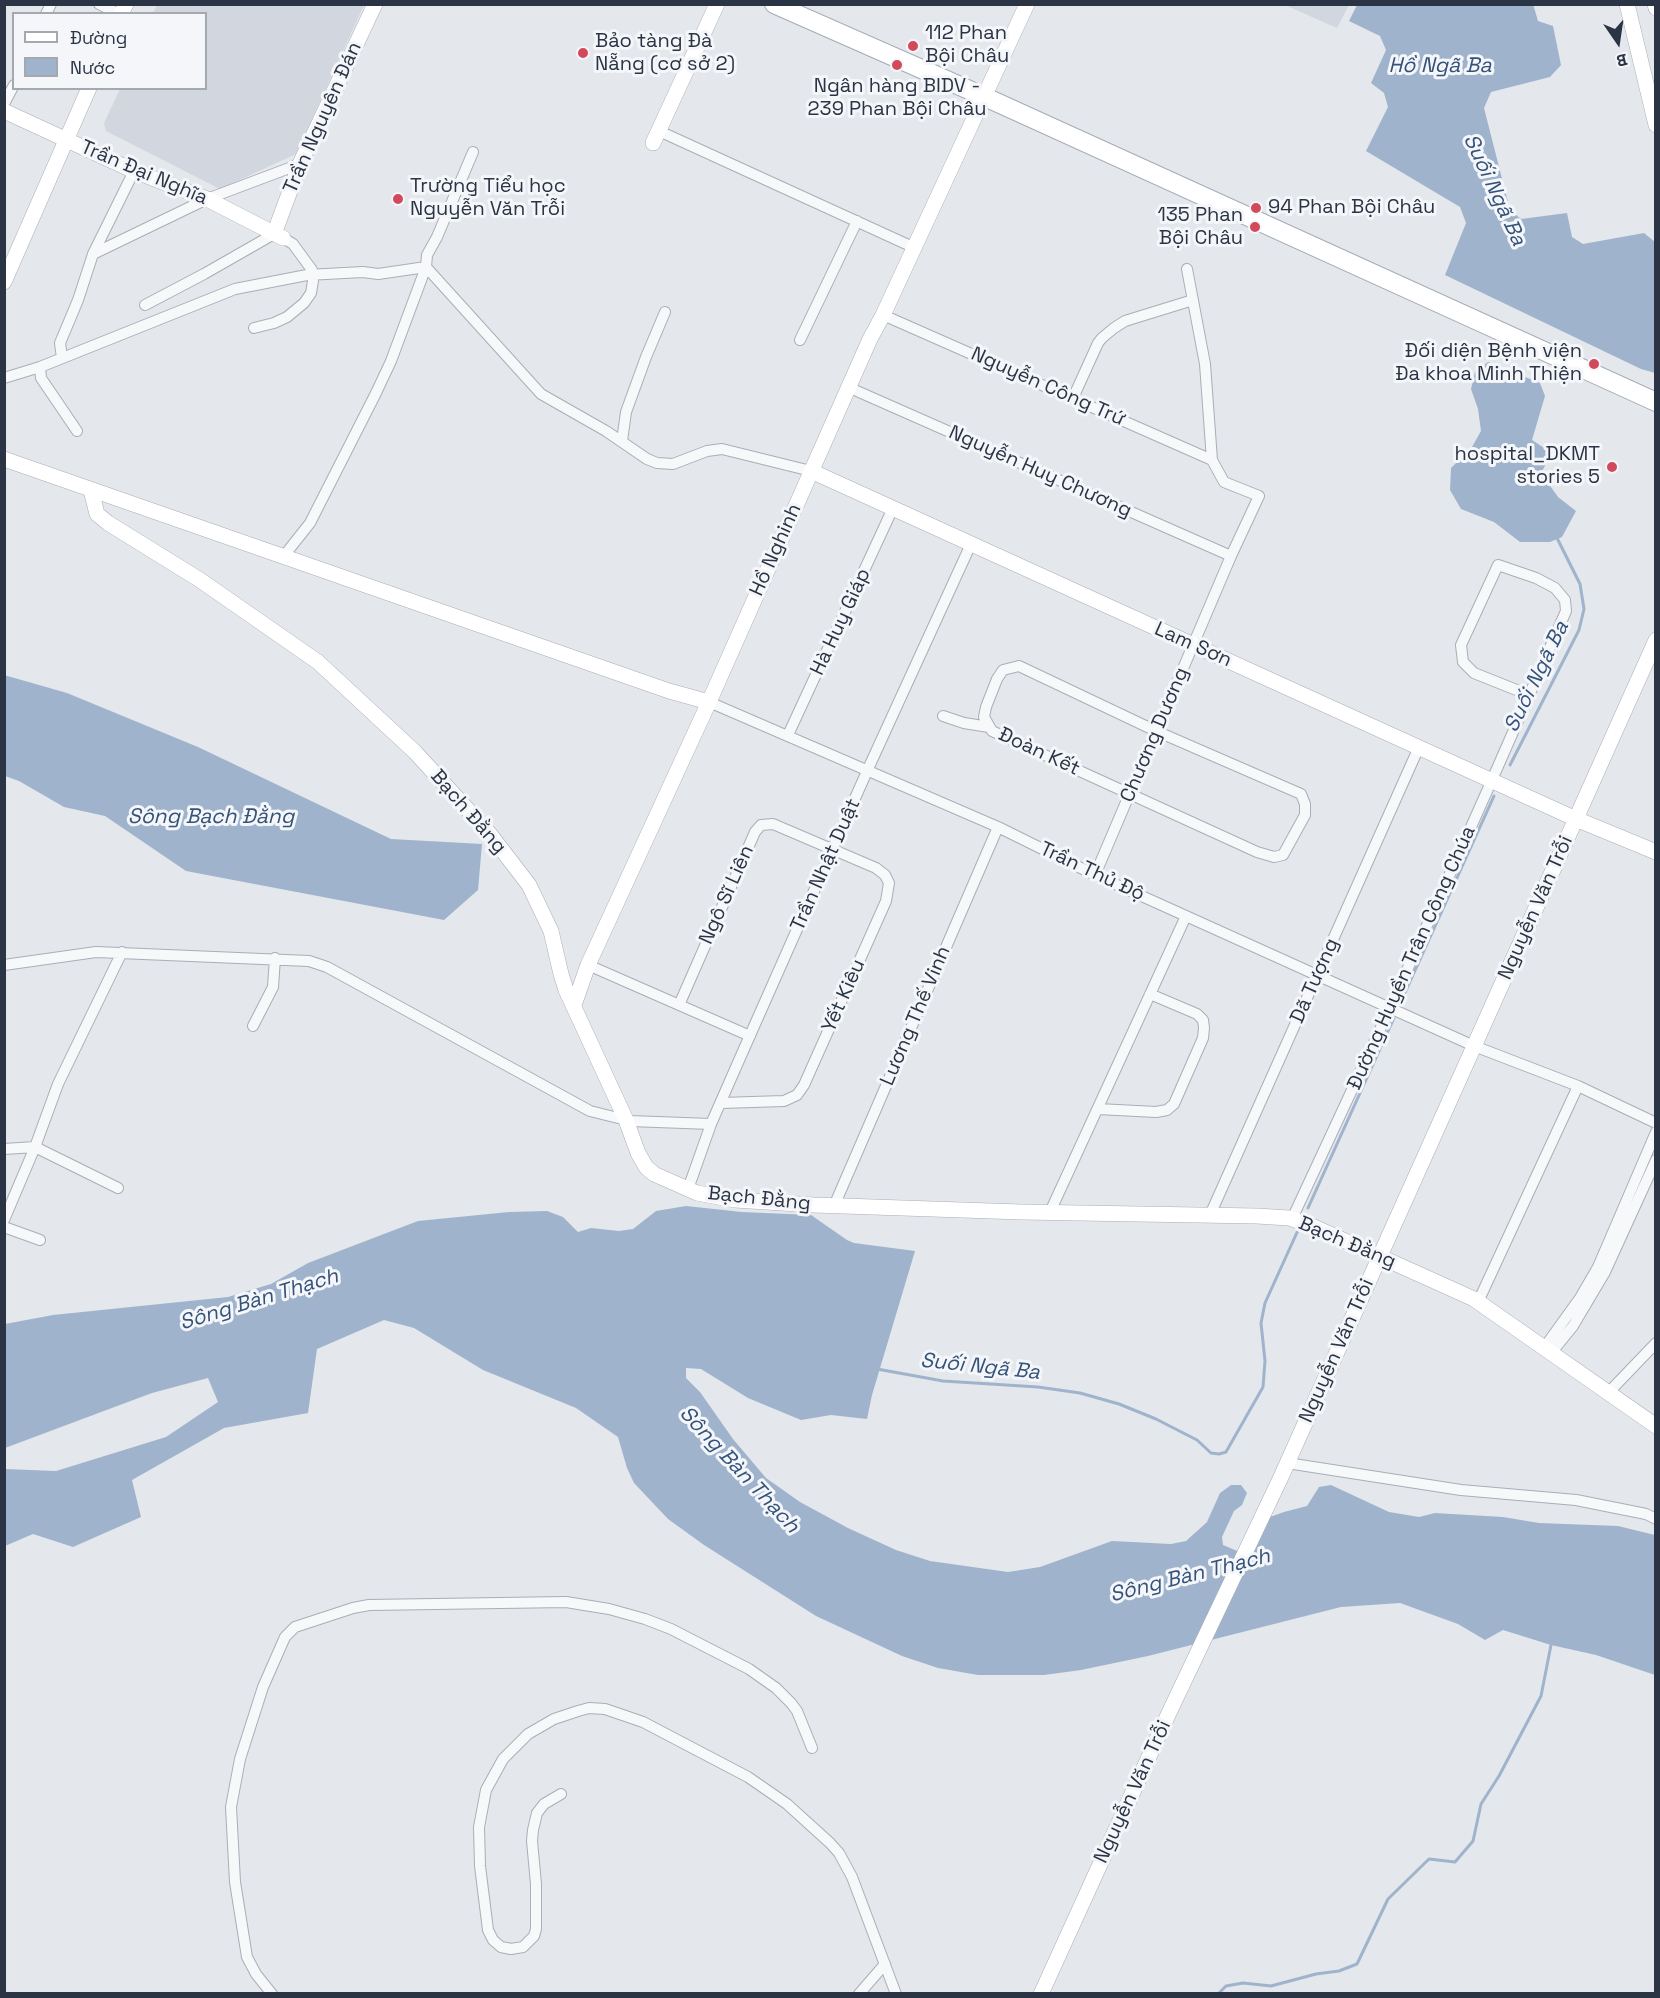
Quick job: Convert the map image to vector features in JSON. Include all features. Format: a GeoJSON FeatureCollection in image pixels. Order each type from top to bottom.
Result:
{"type":"FeatureCollection","features":[{"type":"Feature","properties":{"kind":"main road"},"geometry":{"type":"LineString","coordinates":[[774,4],[985,97],[1655,402]]}},
{"type":"Feature","properties":{"kind":"street"},"geometry":{"type":"LineString","coordinates":[[99,4],[116,12]]}},
{"type":"Feature","properties":{"kind":"street","name":"Trần Nguyên Đán"},"geometry":{"type":"LineString","coordinates":[[279,236],[300,164],[375,4]]}},
{"type":"Feature","properties":{"kind":"street"},"geometry":{"type":"LineString","coordinates":[[717,4],[656,137],[915,248]]}},
{"type":"Feature","properties":{"kind":"street","name":"Hồ Nghinh"},"geometry":{"type":"LineString","coordinates":[[574,1005],[588,965],[709,702],[870,339],[915,248],[1027,4]]}},
{"type":"Feature","properties":{"kind":"street"},"geometry":{"type":"LineString","coordinates":[[1627,4],[1656,125]]}},
{"type":"Feature","properties":{"kind":"street"},"geometry":{"type":"LineString","coordinates":[[4,104],[12,89]]}},
{"type":"Feature","properties":{"kind":"street"},"geometry":{"type":"LineString","coordinates":[[4,282],[9,258],[67,140],[88,90]]}},
{"type":"Feature","properties":{"kind":"street","name":"Trần Đại Nghĩa"},"geometry":{"type":"LineString","coordinates":[[4,111],[134,171],[207,199],[279,236]]}},
{"type":"Feature","properties":{"kind":"street"},"geometry":{"type":"LineString","coordinates":[[283,557],[310,523],[376,393],[391,361],[426,267],[427,255],[473,152]]}},
{"type":"Feature","properties":{"kind":"street"},"geometry":{"type":"LineString","coordinates":[[93,254],[207,199],[300,164]]}},
{"type":"Feature","properties":{"kind":"street"},"geometry":{"type":"LineString","coordinates":[[62,358],[60,343],[78,300],[93,254],[134,171]]}},
{"type":"Feature","properties":{"kind":"street"},"geometry":{"type":"LineString","coordinates":[[800,340],[856,221]]}},
{"type":"Feature","properties":{"kind":"street"},"geometry":{"type":"LineString","coordinates":[[145,305],[279,236],[293,244],[312,270],[311,293],[294,313],[274,323],[254,328]]}},
{"type":"Feature","properties":{"kind":"street"},"geometry":{"type":"LineString","coordinates":[[4,378],[40,367],[235,289],[312,275],[363,272],[378,274],[426,267]]}},
{"type":"Feature","properties":{"kind":"street"},"geometry":{"type":"LineString","coordinates":[[426,267],[541,394],[622,441],[647,459],[665,464],[680,462],[706,451],[722,449],[811,471]]}},
{"type":"Feature","properties":{"kind":"street"},"geometry":{"type":"LineString","coordinates":[[1187,269],[1205,364],[1212,460]]}},
{"type":"Feature","properties":{"kind":"street"},"geometry":{"type":"LineString","coordinates":[[1073,398],[1098,344],[1108,333],[1125,321],[1193,300]]}},
{"type":"Feature","properties":{"kind":"street"},"geometry":{"type":"LineString","coordinates":[[622,441],[626,412],[665,312]]}},
{"type":"Feature","properties":{"kind":"street","name":"Nguyễn Công Trứ"},"geometry":{"type":"LineString","coordinates":[[883,315],[1212,460]]}},
{"type":"Feature","properties":{"kind":"street"},"geometry":{"type":"LineString","coordinates":[[40,367],[40,378],[77,432]]}},
{"type":"Feature","properties":{"kind":"street","name":"Nguyễn Huy Chương"},"geometry":{"type":"LineString","coordinates":[[850,388],[1231,556]]}},
{"type":"Feature","properties":{"kind":"street"},"geometry":{"type":"LineString","coordinates":[[4,459],[669,691],[709,702]]}},
{"type":"Feature","properties":{"kind":"street","name":"Chương Dương"},"geometry":{"type":"LineString","coordinates":[[1095,875],[1231,556],[1259,496],[1224,482],[1212,460]]}},
{"type":"Feature","properties":{"kind":"street","name":"Lam Sơn"},"geometry":{"type":"LineString","coordinates":[[811,471],[1575,819],[1656,852]]}},
{"type":"Feature","properties":{"kind":"street","name":"Bạch Đằng"},"geometry":{"type":"LineString","coordinates":[[91,490],[97,514],[108,523],[200,580],[318,662],[415,752],[489,833],[529,885],[551,931],[561,974],[626,1120],[638,1154],[650,1171],[698,1193],[735,1200],[834,1206],[1257,1216],[1292,1220],[1312,1226],[1478,1302],[1656,1426]]}},
{"type":"Feature","properties":{"kind":"street","name":"Hà Huy Giáp"},"geometry":{"type":"LineString","coordinates":[[788,735],[893,508]]}},
{"type":"Feature","properties":{"kind":"street","name":"Trần Nhật Duật"},"geometry":{"type":"LineString","coordinates":[[688,1189],[711,1124],[868,769],[971,544]]}},
{"type":"Feature","properties":{"kind":"street","name":"Đường Huyền Trân Công Chúa"},"geometry":{"type":"LineString","coordinates":[[1292,1220],[1390,1008],[1492,780],[1566,611],[1564,600],[1555,588],[1536,578],[1498,565],[1461,645],[1462,662],[1474,673],[1529,695]]}},
{"type":"Feature","properties":{"kind":"street","name":"Nguyễn Văn Trỗi"},"geometry":{"type":"LineString","coordinates":[[1041,1994],[1163,1726],[1281,1477],[1656,640]]}},
{"type":"Feature","properties":{"kind":"street","name":"Đoàn Kết"},"geometry":{"type":"LineString","coordinates":[[1019,666],[1156,731],[1300,794],[1305,804],[1305,815],[1283,855],[1274,857],[1257,852],[992,731],[989,727],[984,717],[997,680],[1004,670],[1019,666]]}},
{"type":"Feature","properties":{"kind":"street","name":"Trần Thủ Độ"},"geometry":{"type":"LineString","coordinates":[[709,702],[998,827],[1095,875],[1474,1046],[1578,1086],[1656,1123]]}},
{"type":"Feature","properties":{"kind":"street"},"geometry":{"type":"LineString","coordinates":[[944,716],[964,723],[989,727]]}},
{"type":"Feature","properties":{"kind":"street","name":"Dã Tượng"},"geometry":{"type":"LineString","coordinates":[[1209,1215],[1419,747]]}},
{"type":"Feature","properties":{"kind":"street","name":"Ngô Sĩ Liên"},"geometry":{"type":"LineString","coordinates":[[679,1005],[755,832],[761,825],[773,824],[834,850]]}},
{"type":"Feature","properties":{"kind":"street","name":"Lương Thế Vinh"},"geometry":{"type":"LineString","coordinates":[[834,1206],[998,827]]}},
{"type":"Feature","properties":{"kind":"street","name":"Yết Kiêu"},"geometry":{"type":"LineString","coordinates":[[721,1103],[784,1101],[797,1095],[804,1085],[889,892],[889,883],[885,875],[876,868],[834,850]]}},
{"type":"Feature","properties":{"kind":"street"},"geometry":{"type":"LineString","coordinates":[[1050,1212],[1186,916]]}},
{"type":"Feature","properties":{"kind":"street"},"geometry":{"type":"LineString","coordinates":[[4,965],[96,952],[309,960],[327,967],[590,1111],[626,1120],[711,1124]]}},
{"type":"Feature","properties":{"kind":"street"},"geometry":{"type":"LineString","coordinates":[[4,1220],[35,1147],[58,1084],[122,952]]}},
{"type":"Feature","properties":{"kind":"street"},"geometry":{"type":"LineString","coordinates":[[253,1026],[273,987],[275,958]]}},
{"type":"Feature","properties":{"kind":"street"},"geometry":{"type":"LineString","coordinates":[[588,965],[750,1036]]}},
{"type":"Feature","properties":{"kind":"street"},"geometry":{"type":"LineString","coordinates":[[1098,1109],[1156,1112],[1167,1110],[1174,1104],[1203,1038],[1203,1020],[1197,1014],[1150,994]]}},
{"type":"Feature","properties":{"kind":"street"},"geometry":{"type":"LineString","coordinates":[[1478,1302],[1578,1086]]}},
{"type":"Feature","properties":{"kind":"street"},"geometry":{"type":"LineString","coordinates":[[1548,1351],[1598,1267],[1656,1132]]}},
{"type":"Feature","properties":{"kind":"street"},"geometry":{"type":"LineString","coordinates":[[4,1149],[35,1147],[118,1188]]}},
{"type":"Feature","properties":{"kind":"street"},"geometry":{"type":"LineString","coordinates":[[1548,1351],[1573,1326],[1605,1272],[1656,1160]]}},
{"type":"Feature","properties":{"kind":"street"},"geometry":{"type":"LineString","coordinates":[[4,1227],[40,1240]]}},
{"type":"Feature","properties":{"kind":"street"},"geometry":{"type":"LineString","coordinates":[[1609,1392],[1656,1343]]}},
{"type":"Feature","properties":{"kind":"street"},"geometry":{"type":"LineString","coordinates":[[1287,1463],[1461,1490],[1576,1500],[1646,1514],[1656,1519]]}},
{"type":"Feature","properties":{"kind":"street"},"geometry":{"type":"LineString","coordinates":[[272,1994],[256,1974],[247,1956],[235,1882],[231,1807],[240,1759],[263,1687],[285,1637],[295,1627],[369,1605],[566,1602],[609,1609],[671,1629],[749,1669],[776,1688],[791,1703],[800,1717],[812,1748]]}},
{"type":"Feature","properties":{"kind":"street"},"geometry":{"type":"LineString","coordinates":[[561,1794],[543,1804],[537,1813],[532,1836],[536,1884],[534,1936],[523,1947],[511,1949],[501,1947],[493,1940],[488,1930],[480,1866],[479,1827],[486,1790],[503,1759],[528,1734],[554,1719],[596,1708],[618,1712],[643,1722],[730,1767],[771,1792],[830,1843],[845,1864],[896,1994]]}},
{"type":"Feature","properties":{"kind":"street"},"geometry":{"type":"LineString","coordinates":[[859,1994],[885,1964]]}},
{"type":"Feature","properties":{"kind":"shaded area"},"geometry":{"type":"Polygon","coordinates":[[[157,5],[364,5],[296,154],[220,189],[106,131],[104,123],[120,90],[207,90],[207,12],[154,12],[157,5]]]}},
{"type":"Feature","properties":{"kind":"shaded area"},"geometry":{"type":"Polygon","coordinates":[[[1285,5],[1349,5],[1337,28],[1285,5]]]}},
{"type":"Feature","properties":{"kind":"water","name":"Hồ Ngã Ba"},"geometry":{"type":"Polygon","coordinates":[[[1533,4],[1538,21],[1553,26],[1561,65],[1550,77],[1491,92],[1484,108],[1510,210],[1521,219],[1567,213],[1572,237],[1583,244],[1644,233],[1655,242],[1655,373],[1641,369],[1445,275],[1466,223],[1460,207],[1366,151],[1388,107],[1384,93],[1371,83],[1386,50],[1380,36],[1349,21],[1357,5],[1533,4]]]}},
{"type":"Feature","properties":{"kind":"water"},"geometry":{"type":"Polygon","coordinates":[[[1488,362],[1540,383],[1545,396],[1532,440],[1552,453],[1541,473],[1558,497],[1576,511],[1562,537],[1550,542],[1520,542],[1494,522],[1461,509],[1450,490],[1451,468],[1472,447],[1481,431],[1478,409],[1471,389],[1475,372],[1488,362]]]}},
{"type":"Feature","properties":{"kind":"water","name":"Sông Bạch Đằng"},"geometry":{"type":"Polygon","coordinates":[[[4,675],[67,693],[198,747],[391,839],[482,844],[478,890],[444,920],[186,871],[105,816],[64,807],[19,781],[5,776],[4,675]]]}},
{"type":"Feature","properties":{"kind":"water","name":"Sông Bàn Thạch"},"geometry":{"type":"Polygon","coordinates":[[[686,1206],[742,1212],[811,1215],[854,1243],[915,1251],[867,1419],[831,1415],[801,1420],[748,1398],[701,1369],[686,1368],[686,1378],[700,1392],[733,1439],[766,1478],[800,1502],[848,1528],[896,1550],[930,1561],[1008,1572],[1040,1567],[1112,1541],[1171,1544],[1186,1541],[1207,1522],[1220,1493],[1231,1485],[1241,1485],[1247,1493],[1242,1505],[1234,1511],[1222,1537],[1223,1545],[1249,1556],[1270,1517],[1307,1506],[1319,1487],[1331,1485],[1389,1512],[1419,1517],[1435,1513],[1503,1517],[1539,1523],[1618,1526],[1655,1535],[1655,1675],[1596,1655],[1551,1645],[1503,1630],[1485,1640],[1458,1624],[1400,1603],[1341,1607],[1148,1656],[1081,1670],[1044,1675],[978,1675],[938,1668],[902,1656],[816,1616],[704,1545],[668,1519],[634,1483],[618,1437],[576,1408],[483,1370],[414,1328],[384,1320],[317,1349],[308,1413],[224,1428],[132,1480],[141,1517],[73,1547],[33,1534],[5,1546],[5,1469],[56,1471],[166,1437],[218,1402],[208,1378],[152,1393],[5,1448],[5,1324],[53,1315],[228,1297],[271,1284],[308,1263],[418,1221],[509,1212],[547,1211],[563,1217],[578,1232],[591,1228],[619,1231],[633,1229],[656,1211],[686,1206]]]}},
{"type":"Feature","properties":{"kind":"waterway","name":"Suối Ngã Ba"},"geometry":{"type":"LineString","coordinates":[[1510,765],[1579,630],[1584,609],[1580,584],[1556,536]]}},
{"type":"Feature","properties":{"kind":"waterway","name":"Suối Ngã Ba"},"geometry":{"type":"LineString","coordinates":[[1403,997],[1494,796]]}},
{"type":"Feature","properties":{"kind":"waterway","name":"Suối Ngã Ba"},"geometry":{"type":"LineString","coordinates":[[1308,1208],[1394,1018]]}},
{"type":"Feature","properties":{"kind":"waterway","name":"Suối Ngã Ba"},"geometry":{"type":"LineString","coordinates":[[877,1369],[943,1381],[1038,1387],[1080,1393],[1119,1404],[1156,1419],[1197,1440],[1211,1453],[1226,1452],[1263,1387],[1265,1361],[1261,1323],[1265,1303],[1299,1228]]}},
{"type":"Feature","properties":{"kind":"waterway"},"geometry":{"type":"LineString","coordinates":[[1218,1994],[1226,1986],[1243,1983],[1271,1986],[1316,1974],[1339,1971],[1357,1964],[1388,1899],[1429,1859],[1455,1862],[1473,1841],[1481,1804],[1499,1776],[1541,1696],[1551,1645]]}},
{"type":"Feature","properties":{"kind":"place","name":"112 Phan Bội Châu"},"geometry":{"type":"Point","coordinates":[913,46]}},
{"type":"Feature","properties":{"kind":"place","name":"Bảo tàng Đà Nẵng (cơ sở 2)"},"geometry":{"type":"Point","coordinates":[583,53]}},
{"type":"Feature","properties":{"kind":"place","name":"Ngân hàng BIDV - 239 Phan Bội Châu"},"geometry":{"type":"Point","coordinates":[897,65]}},
{"type":"Feature","properties":{"kind":"place","name":"Trường Tiểu học Nguyễn Văn Trỗi"},"geometry":{"type":"Point","coordinates":[398,199]}},
{"type":"Feature","properties":{"kind":"place","name":"94 Phan Bội Châu"},"geometry":{"type":"Point","coordinates":[1256,208]}},
{"type":"Feature","properties":{"kind":"place","name":"135 Phan Bội Châu"},"geometry":{"type":"Point","coordinates":[1255,227]}},
{"type":"Feature","properties":{"kind":"place","name":"Đối diện Bệnh viện Đa khoa Minh Thiện"},"geometry":{"type":"Point","coordinates":[1594,364]}},
{"type":"Feature","properties":{"kind":"place","name":"hospital_DKMT stories 5"},"geometry":{"type":"Point","coordinates":[1612,467]}}]}
